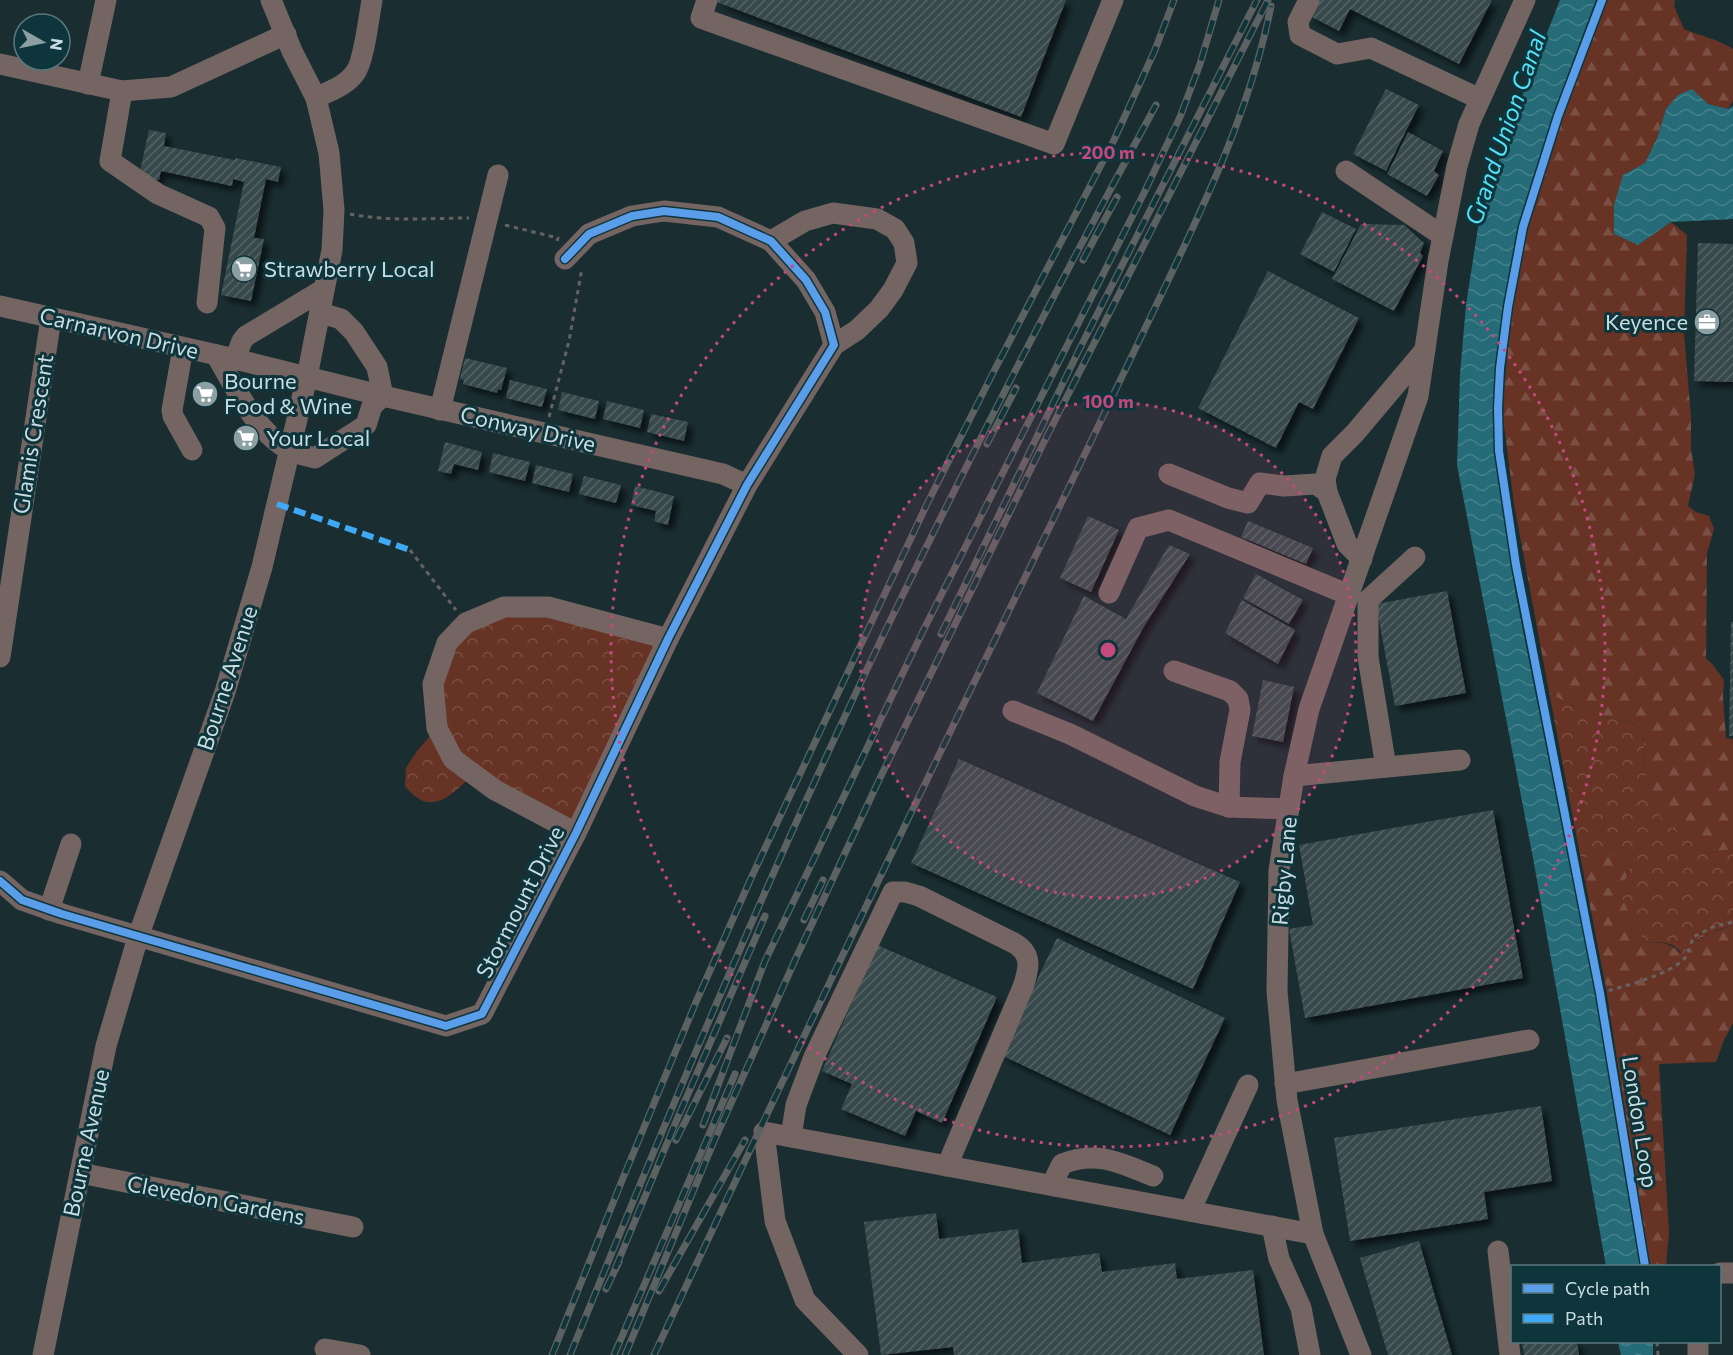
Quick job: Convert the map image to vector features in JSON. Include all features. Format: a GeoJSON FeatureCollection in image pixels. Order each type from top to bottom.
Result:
{"type":"FeatureCollection","features":[{"type":"Feature","properties":{"kind":"street"},"geometry":{"type":"LineString","coordinates":[[88,84],[106,0]]}},
{"type":"Feature","properties":{"kind":"street","name":"Bourne Avenue"},"geometry":{"type":"LineString","coordinates":[[43,1355],[106,1046],[138,937],[225,692],[262,567],[307,377],[332,250],[334,210],[329,153],[316,98],[292,51],[271,0]]}},
{"type":"Feature","properties":{"kind":"street"},"geometry":{"type":"LineString","coordinates":[[316,98],[347,82],[357,72],[372,0]]}},
{"type":"Feature","properties":{"kind":"street"},"geometry":{"type":"LineString","coordinates":[[707,0],[701,18],[1054,144],[1113,0]]}},
{"type":"Feature","properties":{"kind":"street"},"geometry":{"type":"LineString","coordinates":[[1310,0],[1298,22],[1300,35],[1337,54],[1371,48],[1480,99]]}},
{"type":"Feature","properties":{"kind":"street","name":"Rigby Lane"},"geometry":{"type":"LineString","coordinates":[[1361,1355],[1313,1234],[1287,1100],[1277,991],[1280,870],[1294,776],[1309,709],[1418,396],[1443,236],[1457,166],[1469,124],[1525,0]]}},
{"type":"Feature","properties":{"kind":"street"},"geometry":{"type":"LineString","coordinates":[[0,64],[122,91],[171,87],[286,34]]}},
{"type":"Feature","properties":{"kind":"street"},"geometry":{"type":"LineString","coordinates":[[122,91],[110,161],[159,194],[209,218],[215,228],[207,303]]}},
{"type":"Feature","properties":{"kind":"street"},"geometry":{"type":"LineString","coordinates":[[1346,171],[1443,236]]}},
{"type":"Feature","properties":{"kind":"street"},"geometry":{"type":"LineString","coordinates":[[440,410],[498,175]]}},
{"type":"Feature","properties":{"kind":"street"},"geometry":{"type":"LineString","coordinates":[[565,259],[589,234],[632,216],[664,211],[718,217],[771,241],[811,288],[825,312],[834,345],[857,330],[879,309],[893,290],[907,263],[904,243],[895,228],[877,219],[833,213],[805,221],[771,241]]}},
{"type":"Feature","properties":{"kind":"street"},"geometry":{"type":"LineString","coordinates":[[321,313],[341,319],[354,332],[377,368],[383,396],[372,406],[366,425],[315,458],[290,451],[256,420],[225,357],[246,336],[324,289]]}},
{"type":"Feature","properties":{"kind":"street","name":"Carnarvon Drive"},"geometry":{"type":"LineString","coordinates":[[0,306],[307,377]]}},
{"type":"Feature","properties":{"kind":"street","name":"Glamis Crescent"},"geometry":{"type":"LineString","coordinates":[[0,657],[51,318]]}},
{"type":"Feature","properties":{"kind":"street","name":"Stormount Drive"},"geometry":{"type":"LineString","coordinates":[[138,937],[446,1026],[482,1014],[576,833],[668,639],[747,485],[834,345]]}},
{"type":"Feature","properties":{"kind":"street"},"geometry":{"type":"LineString","coordinates":[[183,348],[172,410],[192,450]]}},
{"type":"Feature","properties":{"kind":"street"},"geometry":{"type":"LineString","coordinates":[[1362,559],[1347,544],[1327,492],[1326,479],[1332,456],[1355,433],[1425,350]]}},
{"type":"Feature","properties":{"kind":"street","name":"Conway Drive"},"geometry":{"type":"LineString","coordinates":[[307,377],[440,410],[723,474],[747,485]]}},
{"type":"Feature","properties":{"kind":"street"},"geometry":{"type":"LineString","coordinates":[[1169,474],[1228,498],[1248,502],[1260,483],[1284,486],[1316,484],[1327,492]]}},
{"type":"Feature","properties":{"kind":"street"},"geometry":{"type":"LineString","coordinates":[[1109,593],[1138,528],[1169,520],[1349,595]]}},
{"type":"Feature","properties":{"kind":"street"},"geometry":{"type":"LineString","coordinates":[[1386,767],[1368,657],[1368,600],[1415,557]]}},
{"type":"Feature","properties":{"kind":"street"},"geometry":{"type":"LineString","coordinates":[[576,833],[495,790],[453,759],[437,728],[433,684],[447,643],[466,623],[504,607],[548,608],[668,639]]}},
{"type":"Feature","properties":{"kind":"street"},"geometry":{"type":"LineString","coordinates":[[1174,671],[1230,691],[1238,699],[1240,710],[1230,762],[1229,807]]}},
{"type":"Feature","properties":{"kind":"street"},"geometry":{"type":"LineString","coordinates":[[1013,711],[1070,734],[1195,796],[1229,807],[1289,809]]}},
{"type":"Feature","properties":{"kind":"street"},"geometry":{"type":"LineString","coordinates":[[1294,776],[1460,760]]}},
{"type":"Feature","properties":{"kind":"street"},"geometry":{"type":"LineString","coordinates":[[49,910],[71,844]]}},
{"type":"Feature","properties":{"kind":"street"},"geometry":{"type":"LineString","coordinates":[[0,881],[22,900],[138,937]]}},
{"type":"Feature","properties":{"kind":"street"},"geometry":{"type":"LineString","coordinates":[[791,1137],[796,1105],[813,1057],[893,892],[905,892],[919,896],[1014,943],[1023,948],[1027,956],[1028,966],[1023,987],[946,1166]]}},
{"type":"Feature","properties":{"kind":"street"},"geometry":{"type":"LineString","coordinates":[[1285,1084],[1529,1040]]}},
{"type":"Feature","properties":{"kind":"street"},"geometry":{"type":"LineString","coordinates":[[1191,1211],[1248,1085]]}},
{"type":"Feature","properties":{"kind":"street"},"geometry":{"type":"LineString","coordinates":[[858,1355],[805,1300],[776,1221],[764,1132],[1313,1234]]}},
{"type":"Feature","properties":{"kind":"street"},"geometry":{"type":"LineString","coordinates":[[1054,1186],[1062,1164],[1092,1157],[1112,1160],[1153,1176]]}},
{"type":"Feature","properties":{"kind":"street","name":"Clevedon Gardens"},"geometry":{"type":"LineString","coordinates":[[80,1173],[353,1227]]}},
{"type":"Feature","properties":{"kind":"street"},"geometry":{"type":"LineString","coordinates":[[1272,1226],[1279,1259],[1301,1308],[1310,1355]]}},
{"type":"Feature","properties":{"kind":"street"},"geometry":{"type":"LineString","coordinates":[[1498,1251],[1510,1355]]}},
{"type":"Feature","properties":{"kind":"street"},"geometry":{"type":"LineString","coordinates":[[325,1349],[360,1355]]}},
{"type":"Feature","properties":{"kind":"path"},"geometry":{"type":"LineString","coordinates":[[334,210],[365,217],[487,220],[558,238],[556,248],[560,256],[582,263],[569,341],[544,433]]}},
{"type":"Feature","properties":{"kind":"path"},"geometry":{"type":"LineString","coordinates":[[410,550],[466,623]]}},
{"type":"Feature","properties":{"kind":"path"},"geometry":{"type":"LineString","coordinates":[[1600,993],[1663,972],[1685,958],[1694,937],[1715,926],[1733,922]]}},
{"type":"Feature","properties":{"kind":"green space"},"geometry":{"type":"Polygon","coordinates":[[[1605,0],[1675,0],[1674,6],[1684,29],[1733,49],[1733,101],[1728,109],[1708,104],[1692,90],[1666,109],[1658,136],[1645,163],[1623,175],[1638,245],[1671,222],[1687,235],[1684,333],[1691,418],[1691,449],[1695,474],[1688,506],[1696,512],[1709,516],[1714,529],[1707,553],[1706,658],[1724,680],[1726,738],[1733,739],[1733,849],[1706,853],[1661,822],[1645,775],[1644,742],[1638,723],[1592,713],[1549,692],[1514,504],[1502,410],[1512,307],[1526,228],[1541,175],[1605,0]]]}},
{"type":"Feature","properties":{"kind":"green space"},"geometry":{"type":"Polygon","coordinates":[[[504,607],[668,639],[576,833],[474,774],[449,796],[432,802],[414,796],[405,786],[406,768],[437,728],[447,643],[504,607]]]}},
{"type":"Feature","properties":{"kind":"green space"},"geometry":{"type":"Polygon","coordinates":[[[1549,692],[1592,713],[1638,723],[1644,742],[1645,775],[1661,820],[1706,853],[1733,849],[1733,926],[1719,929],[1697,940],[1689,959],[1671,944],[1645,943],[1624,902],[1618,883],[1626,879],[1631,863],[1606,853],[1581,860],[1549,692]]]}},
{"type":"Feature","properties":{"kind":"green space"},"geometry":{"type":"Polygon","coordinates":[[[1606,851],[1631,863],[1626,879],[1619,883],[1634,924],[1645,943],[1664,943],[1680,953],[1705,936],[1733,926],[1733,1023],[1716,1062],[1659,1064],[1669,1232],[1666,1265],[1649,1265],[1606,988],[1581,860],[1596,852],[1606,851]]]}},
{"type":"Feature","properties":{"kind":"water"},"geometry":{"type":"Polygon","coordinates":[[[1560,0],[1596,0],[1554,112],[1518,225],[1504,303],[1496,367],[1496,445],[1500,492],[1515,590],[1608,1046],[1641,1265],[1606,1265],[1533,858],[1457,465],[1460,374],[1466,305],[1479,221],[1508,132],[1560,0]]]}},
{"type":"Feature","properties":{"kind":"water"},"geometry":{"type":"Polygon","coordinates":[[[1692,89],[1708,104],[1728,109],[1733,106],[1733,219],[1671,222],[1638,245],[1614,234],[1614,205],[1623,175],[1645,163],[1658,136],[1666,109],[1678,95],[1692,89]]]}},
{"type":"Feature","properties":{"kind":"water"},"geometry":{"type":"Polygon","coordinates":[[[1618,1343],[1653,1343],[1653,1355],[1621,1355],[1618,1343]]]}},
{"type":"Feature","properties":{"kind":"building"},"geometry":{"type":"Polygon","coordinates":[[[718,0],[1066,0],[1021,117],[717,2],[718,0]]]}},
{"type":"Feature","properties":{"kind":"building"},"geometry":{"type":"Polygon","coordinates":[[[1318,0],[1492,0],[1459,64],[1350,9],[1339,31],[1310,16],[1318,0]]]}},
{"type":"Feature","properties":{"kind":"building"},"geometry":{"type":"Polygon","coordinates":[[[1386,89],[1419,105],[1386,171],[1353,154],[1386,89]]]}},
{"type":"Feature","properties":{"kind":"building"},"geometry":{"type":"Polygon","coordinates":[[[149,130],[166,133],[164,146],[281,167],[278,182],[266,179],[254,238],[264,239],[251,301],[221,295],[244,182],[233,179],[232,186],[161,171],[159,180],[139,176],[149,130]]]}},
{"type":"Feature","properties":{"kind":"building"},"geometry":{"type":"Polygon","coordinates":[[[1408,132],[1443,151],[1434,171],[1439,175],[1427,196],[1387,174],[1408,132]]]}},
{"type":"Feature","properties":{"kind":"building"},"geometry":{"type":"Polygon","coordinates":[[[1322,212],[1356,229],[1334,272],[1300,254],[1322,212]]]}},
{"type":"Feature","properties":{"kind":"building"},"geometry":{"type":"Polygon","coordinates":[[[1361,224],[1404,225],[1424,243],[1420,253],[1423,256],[1394,311],[1332,279],[1361,224]]]}},
{"type":"Feature","properties":{"kind":"building"},"geometry":{"type":"Polygon","coordinates":[[[1698,243],[1733,244],[1733,382],[1694,381],[1698,243]]]}},
{"type":"Feature","properties":{"kind":"building"},"geometry":{"type":"Polygon","coordinates":[[[1268,271],[1359,318],[1313,409],[1299,402],[1276,448],[1198,408],[1268,271]]]}},
{"type":"Feature","properties":{"kind":"building"},"geometry":{"type":"Polygon","coordinates":[[[465,358],[507,368],[501,390],[498,389],[497,393],[463,384],[464,380],[460,379],[465,358]]]}},
{"type":"Feature","properties":{"kind":"building"},"geometry":{"type":"Polygon","coordinates":[[[510,380],[547,389],[542,407],[506,398],[510,380]]]}},
{"type":"Feature","properties":{"kind":"building"},"geometry":{"type":"Polygon","coordinates":[[[562,392],[599,401],[595,419],[558,410],[562,392]]]}},
{"type":"Feature","properties":{"kind":"building"},"geometry":{"type":"Polygon","coordinates":[[[607,401],[644,410],[640,428],[603,419],[607,401]]]}},
{"type":"Feature","properties":{"kind":"building"},"geometry":{"type":"Polygon","coordinates":[[[651,414],[688,422],[684,441],[647,432],[651,414]]]}},
{"type":"Feature","properties":{"kind":"building"},"geometry":{"type":"Polygon","coordinates":[[[445,442],[482,452],[478,470],[454,464],[451,474],[438,471],[445,442]]]}},
{"type":"Feature","properties":{"kind":"building"},"geometry":{"type":"Polygon","coordinates":[[[493,453],[530,462],[525,481],[489,472],[493,453]]]}},
{"type":"Feature","properties":{"kind":"building"},"geometry":{"type":"Polygon","coordinates":[[[536,465],[573,474],[569,492],[532,483],[536,465]]]}},
{"type":"Feature","properties":{"kind":"building"},"geometry":{"type":"Polygon","coordinates":[[[584,476],[621,485],[616,503],[579,494],[584,476]]]}},
{"type":"Feature","properties":{"kind":"building"},"geometry":{"type":"Polygon","coordinates":[[[635,486],[674,496],[668,525],[654,521],[656,511],[631,505],[635,486]]]}},
{"type":"Feature","properties":{"kind":"building"},"geometry":{"type":"Polygon","coordinates":[[[1088,516],[1119,530],[1091,592],[1060,578],[1088,516]]]}},
{"type":"Feature","properties":{"kind":"building"},"geometry":{"type":"Polygon","coordinates":[[[1248,521],[1313,548],[1306,564],[1241,537],[1248,521]]]}},
{"type":"Feature","properties":{"kind":"building"},"geometry":{"type":"Polygon","coordinates":[[[1169,545],[1190,554],[1143,628],[1093,721],[1037,693],[1084,596],[1126,619],[1169,545]]]}},
{"type":"Feature","properties":{"kind":"building"},"geometry":{"type":"Polygon","coordinates":[[[1256,574],[1303,600],[1289,624],[1243,598],[1256,574]]]}},
{"type":"Feature","properties":{"kind":"building"},"geometry":{"type":"Polygon","coordinates":[[[1447,591],[1466,693],[1395,706],[1376,604],[1447,591]]]}},
{"type":"Feature","properties":{"kind":"building"},"geometry":{"type":"Polygon","coordinates":[[[1242,600],[1295,630],[1278,664],[1225,633],[1242,600]]]}},
{"type":"Feature","properties":{"kind":"building"},"geometry":{"type":"Polygon","coordinates":[[[1731,622],[1733,622],[1733,736],[1729,736],[1731,622]]]}},
{"type":"Feature","properties":{"kind":"building"},"geometry":{"type":"Polygon","coordinates":[[[1263,680],[1294,687],[1283,742],[1252,736],[1263,680]]]}},
{"type":"Feature","properties":{"kind":"building"},"geometry":{"type":"Polygon","coordinates":[[[959,759],[1240,882],[1193,989],[911,863],[959,759]]]}},
{"type":"Feature","properties":{"kind":"building"},"geometry":{"type":"Polygon","coordinates":[[[1493,810],[1523,978],[1305,1018],[1289,929],[1313,925],[1299,845],[1493,810]]]}},
{"type":"Feature","properties":{"kind":"building"},"geometry":{"type":"Polygon","coordinates":[[[1057,938],[1225,1018],[1170,1135],[1001,1055],[1057,938]]]}},
{"type":"Feature","properties":{"kind":"building"},"geometry":{"type":"Polygon","coordinates":[[[877,945],[997,997],[942,1123],[916,1111],[905,1136],[841,1109],[852,1084],[822,1071],[877,945]]]}},
{"type":"Feature","properties":{"kind":"building"},"geometry":{"type":"Polygon","coordinates":[[[1541,1106],[1552,1181],[1484,1192],[1488,1219],[1350,1241],[1334,1138],[1541,1106]]]}},
{"type":"Feature","properties":{"kind":"building"},"geometry":{"type":"Polygon","coordinates":[[[936,1213],[939,1239],[1018,1229],[1022,1263],[1099,1253],[1102,1272],[1175,1263],[1177,1279],[1253,1270],[1264,1355],[954,1355],[953,1347],[881,1355],[864,1222],[936,1213]]]}},
{"type":"Feature","properties":{"kind":"building"},"geometry":{"type":"Polygon","coordinates":[[[1419,1241],[1452,1355],[1388,1355],[1360,1258],[1419,1241]]]}},
{"type":"Feature","properties":{"kind":"building"},"geometry":{"type":"Polygon","coordinates":[[[1522,1343],[1577,1343],[1579,1355],[1524,1355],[1522,1343]]]}},
{"type":"Feature","properties":{"kind":"railway"},"geometry":{"type":"LineString","coordinates":[[552,1355],[696,1002],[752,876],[927,504],[1114,140],[1155,50],[1174,0]]}},
{"type":"Feature","properties":{"kind":"railway"},"geometry":{"type":"LineString","coordinates":[[703,1125],[765,961],[923,631],[1180,117],[1200,64],[1219,0]]}},
{"type":"Feature","properties":{"kind":"railway"},"geometry":{"type":"LineString","coordinates":[[941,634],[1080,348],[1257,0]]}},
{"type":"Feature","properties":{"kind":"railway"},"geometry":{"type":"LineString","coordinates":[[625,1355],[715,1139],[880,778],[1044,442],[1268,0]]}},
{"type":"Feature","properties":{"kind":"railway"},"geometry":{"type":"LineString","coordinates":[[654,1355],[752,1145],[1196,222],[1240,116],[1271,6]]}},
{"type":"Feature","properties":{"kind":"railway"},"geometry":{"type":"LineString","coordinates":[[570,1355],[646,1169],[765,891],[849,708],[988,424],[1156,105]]}},
{"type":"Feature","properties":{"kind":"railway"},"geometry":{"type":"LineString","coordinates":[[1083,260],[1117,197]]}},
{"type":"Feature","properties":{"kind":"railway"},"geometry":{"type":"LineString","coordinates":[[987,444],[1016,388]]}},
{"type":"Feature","properties":{"kind":"railway"},"geometry":{"type":"LineString","coordinates":[[804,920],[823,880]]}},
{"type":"Feature","properties":{"kind":"railway"},"geometry":{"type":"LineString","coordinates":[[615,1269],[765,916]]}},
{"type":"Feature","properties":{"kind":"railway"},"geometry":{"type":"LineString","coordinates":[[676,1140],[727,1038]]}},
{"type":"Feature","properties":{"kind":"railway"},"geometry":{"type":"LineString","coordinates":[[614,1355],[735,1074]]}},
{"type":"Feature","properties":{"kind":"railway"},"geometry":{"type":"LineString","coordinates":[[659,1291],[745,1140]]}},
{"type":"Feature","properties":{"kind":"railway"},"geometry":{"type":"LineString","coordinates":[[606,1289],[619,1262]]}},
{"type":"Feature","properties":{"kind":"marked path"},"geometry":{"type":"LineString","coordinates":[[277,504],[410,550]]}},
{"type":"Feature","properties":{"kind":"cycle path","name":"London Loop"},"geometry":{"type":"LineString","coordinates":[[1602,0],[1558,116],[1523,227],[1508,307],[1500,368],[1499,451],[1516,565],[1600,993],[1645,1265]]}},
{"type":"Feature","properties":{"kind":"cycle path"},"geometry":{"type":"LineString","coordinates":[[0,881],[22,900],[62,914],[446,1026],[482,1014],[576,833],[668,639],[747,485],[834,345],[825,312],[806,280],[771,241],[718,217],[664,211],[632,216],[589,234],[565,259]]}},
{"type":"Feature","properties":{"kind":"place","name":"Strawberry Local"},"geometry":{"type":"Point","coordinates":[244,269]}},
{"type":"Feature","properties":{"kind":"place","name":"Keyence"},"geometry":{"type":"Point","coordinates":[1707,322]}},
{"type":"Feature","properties":{"kind":"place","name":"Bourne Food & Wine"},"geometry":{"type":"Point","coordinates":[205,394]}},
{"type":"Feature","properties":{"kind":"place","name":"Your Local"},"geometry":{"type":"Point","coordinates":[246,438]}},
{"type":"Feature","properties":{"kind":"water label","name":"Grand Union Canal"},"geometry":{"type":"Point","coordinates":[1506,128]}}]}
